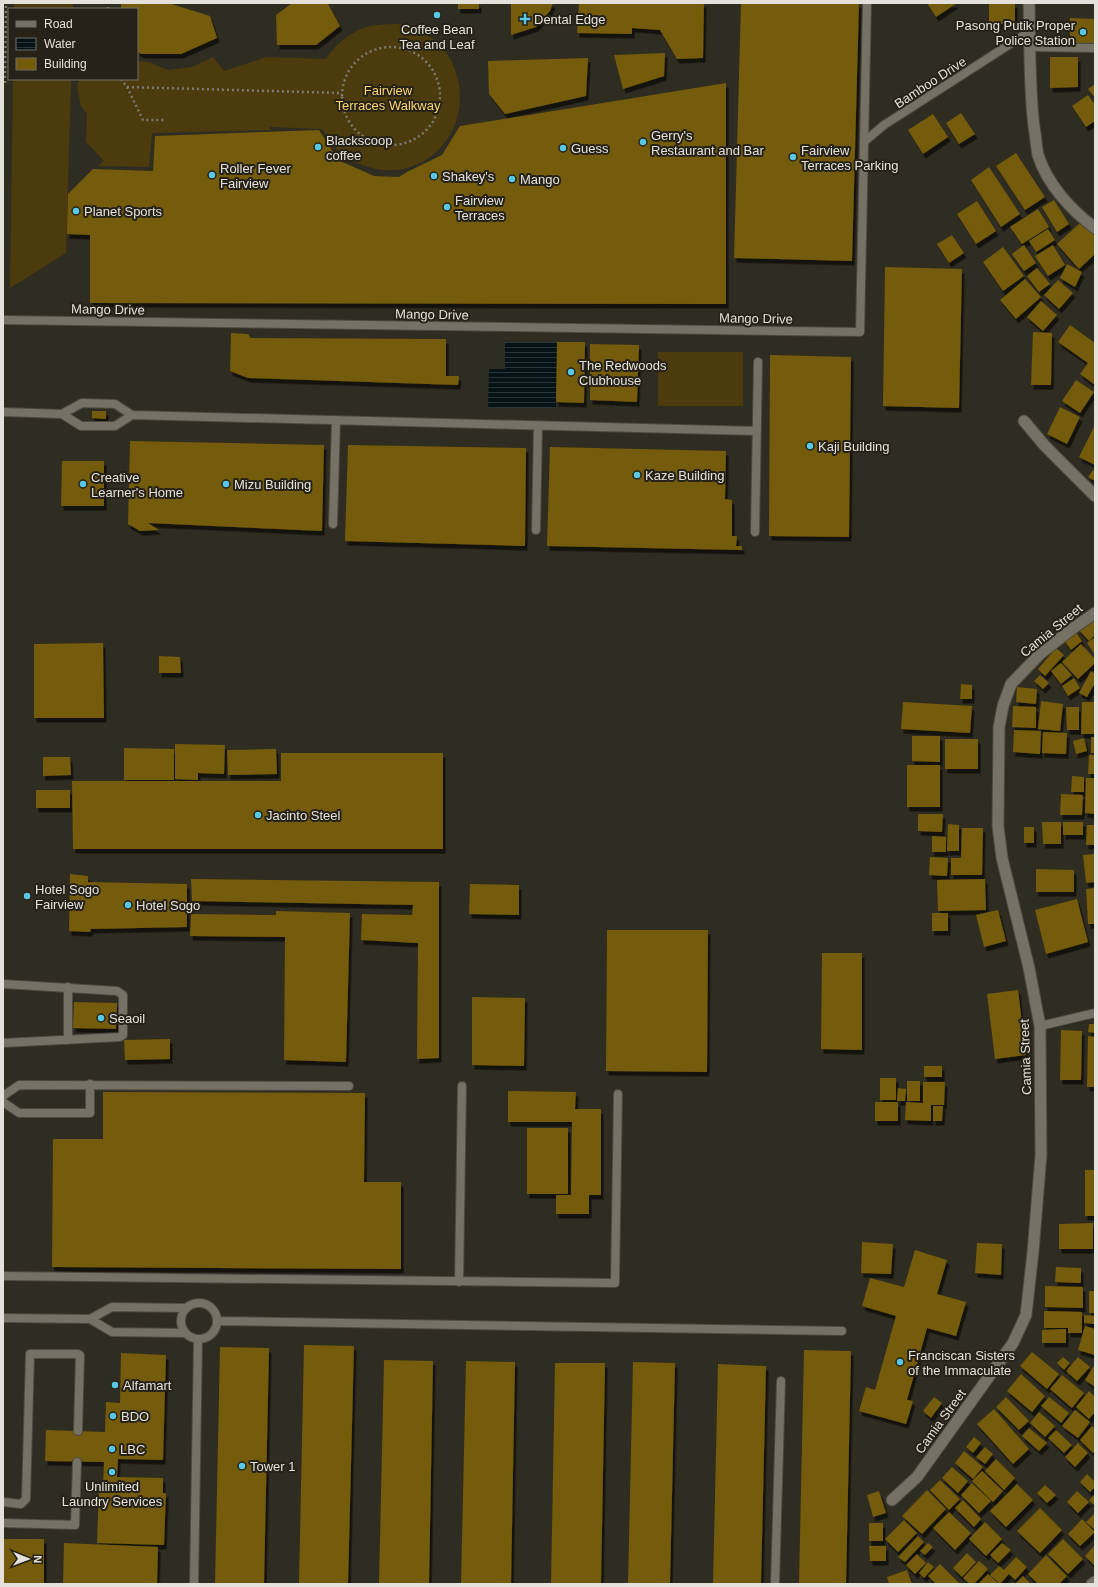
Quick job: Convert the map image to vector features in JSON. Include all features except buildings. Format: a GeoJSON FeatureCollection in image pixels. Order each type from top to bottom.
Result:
{"type":"FeatureCollection","features":[{"type":"Feature","properties":{"kind":"street"},"geometry":{"type":"LineString","coordinates":[[1029,3],[1032,112],[1038,154],[1048,177],[1066,202],[1082,218],[1095,228]]}},
{"type":"Feature","properties":{"kind":"street"},"geometry":{"type":"LineString","coordinates":[[1024,421],[1045,446],[1095,496]]}},
{"type":"Feature","properties":{"kind":"street","name":"Camia Street"},"geometry":{"type":"LineString","coordinates":[[892,1500],[917,1477],[1013,1343],[1026,1315],[1041,1155],[1040,1026],[1029,968],[1002,858],[998,826],[998,726],[1011,684],[1040,654],[1095,613]]}},
{"type":"Feature","properties":{"kind":"lane"},"geometry":{"type":"LineString","coordinates":[[865,141],[867,3]]}},
{"type":"Feature","properties":{"kind":"lane","name":"Bamboo Drive"},"geometry":{"type":"LineString","coordinates":[[865,141],[884,125],[1029,32]]}},
{"type":"Feature","properties":{"kind":"lane"},"geometry":{"type":"LineString","coordinates":[[1030,47],[1095,48]]}},
{"type":"Feature","properties":{"kind":"lane","name":"Mango Drive"},"geometry":{"type":"LineString","coordinates":[[3,320],[860,332],[865,141]]}},
{"type":"Feature","properties":{"kind":"lane"},"geometry":{"type":"LineString","coordinates":[[754,532],[758,362]]}},
{"type":"Feature","properties":{"kind":"lane"},"geometry":{"type":"LineString","coordinates":[[62,414],[82,403],[116,404],[132,415],[757,431]]}},
{"type":"Feature","properties":{"kind":"lane"},"geometry":{"type":"LineString","coordinates":[[3,412],[62,414],[81,426],[115,426],[132,415]]}},
{"type":"Feature","properties":{"kind":"lane"},"geometry":{"type":"LineString","coordinates":[[333,524],[336,420]]}},
{"type":"Feature","properties":{"kind":"lane"},"geometry":{"type":"LineString","coordinates":[[536,530],[538,426]]}},
{"type":"Feature","properties":{"kind":"lane"},"geometry":{"type":"LineString","coordinates":[[3,984],[117,990],[123,996],[123,1035],[120,1037],[3,1043]]}},
{"type":"Feature","properties":{"kind":"lane"},"geometry":{"type":"LineString","coordinates":[[68,987],[68,1040]]}},
{"type":"Feature","properties":{"kind":"lane"},"geometry":{"type":"LineString","coordinates":[[1040,1026],[1095,1013]]}},
{"type":"Feature","properties":{"kind":"lane"},"geometry":{"type":"LineString","coordinates":[[3,1102],[19,1113],[90,1113],[90,1084]]}},
{"type":"Feature","properties":{"kind":"lane"},"geometry":{"type":"LineString","coordinates":[[3,1096],[19,1085],[90,1084],[349,1086]]}},
{"type":"Feature","properties":{"kind":"lane"},"geometry":{"type":"LineString","coordinates":[[459,1282],[462,1086]]}},
{"type":"Feature","properties":{"kind":"lane"},"geometry":{"type":"LineString","coordinates":[[3,1276],[615,1283],[618,1094]]}},
{"type":"Feature","properties":{"kind":"lane"},"geometry":{"type":"LineString","coordinates":[[198,1302],[205,1303],[212,1307],[216,1314],[217,1321],[216,1328],[212,1334],[198,1340],[190,1338],[184,1333],[180,1324],[181,1316],[185,1308],[198,1302]]}},
{"type":"Feature","properties":{"kind":"lane"},"geometry":{"type":"LineString","coordinates":[[3,1318],[90,1319],[112,1308],[185,1308]]}},
{"type":"Feature","properties":{"kind":"lane"},"geometry":{"type":"LineString","coordinates":[[90,1319],[112,1332],[184,1333]]}},
{"type":"Feature","properties":{"kind":"lane"},"geometry":{"type":"LineString","coordinates":[[217,1321],[842,1330]]}},
{"type":"Feature","properties":{"kind":"lane"},"geometry":{"type":"LineString","coordinates":[[194,1584],[198,1340]]}},
{"type":"Feature","properties":{"kind":"lane"},"geometry":{"type":"LineString","coordinates":[[3,1502],[21,1504],[26,1499],[30,1354],[80,1355],[78,1431]]}},
{"type":"Feature","properties":{"kind":"lane"},"geometry":{"type":"LineString","coordinates":[[776,1584],[781,1381]]}},
{"type":"Feature","properties":{"kind":"lane"},"geometry":{"type":"LineString","coordinates":[[3,1523],[75,1525],[78,1462]]}},
{"type":"Feature","properties":{"kind":"path"},"geometry":{"type":"LineString","coordinates":[[5,84],[4,42],[6,3]]}},
{"type":"Feature","properties":{"kind":"path"},"geometry":{"type":"LineString","coordinates":[[384,47],[401,47],[416,53],[429,64],[437,78],[440,95],[438,110],[431,124],[420,135],[413,139],[391,145],[376,142],[362,135],[352,124],[344,109],[342,93],[346,77],[355,62],[368,52],[374,50],[384,47]]}},
{"type":"Feature","properties":{"kind":"path"},"geometry":{"type":"LineString","coordinates":[[122,80],[127,87],[143,120],[165,120]]}},
{"type":"Feature","properties":{"kind":"path"},"geometry":{"type":"LineString","coordinates":[[127,87],[342,93]]}},
{"type":"Feature","properties":{"kind":"green space"},"geometry":{"type":"Polygon","coordinates":[[[14,3],[73,3],[73,8],[14,8],[14,3]]]}},
{"type":"Feature","properties":{"kind":"green space","name":"Fairview Terraces Walkway"},"geometry":{"type":"Polygon","coordinates":[[[399,24],[425,34],[435,40],[442,47],[449,58],[456,73],[460,92],[459,111],[453,129],[443,144],[430,157],[415,166],[396,170],[376,169],[361,165],[346,158],[338,151],[322,129],[270,127],[270,130],[152,133],[149,167],[98,166],[104,161],[86,142],[87,114],[81,106],[77,86],[79,80],[138,80],[138,61],[149,62],[168,70],[192,67],[213,57],[224,71],[267,57],[326,59],[341,41],[348,36],[369,26],[399,24]]]}},
{"type":"Feature","properties":{"kind":"green space"},"geometry":{"type":"Polygon","coordinates":[[[13,80],[71,80],[66,253],[10,288],[13,80]]]}},
{"type":"Feature","properties":{"kind":"green space"},"geometry":{"type":"Polygon","coordinates":[[[658,352],[743,352],[743,406],[658,406],[658,352]]]}},
{"type":"Feature","properties":{"kind":"water"},"geometry":{"type":"Polygon","coordinates":[[[505,342],[557,342],[556,408],[488,408],[489,369],[505,369],[505,342]]]}},
{"type":"Feature","properties":{"kind":"place","name":"Coffee Bean Tea and Leaf"},"geometry":{"type":"Point","coordinates":[437,15]}},
{"type":"Feature","properties":{"kind":"place","name":"Dental Edge"},"geometry":{"type":"Point","coordinates":[525,19]}},
{"type":"Feature","properties":{"kind":"place","name":"Pasong Putik Proper Police Station"},"geometry":{"type":"Point","coordinates":[1083,32]}},
{"type":"Feature","properties":{"kind":"place","name":"Gerry's Restaurant and Bar"},"geometry":{"type":"Point","coordinates":[643,142]}},
{"type":"Feature","properties":{"kind":"place","name":"Blackscoop coffee"},"geometry":{"type":"Point","coordinates":[318,147]}},
{"type":"Feature","properties":{"kind":"place","name":"Guess"},"geometry":{"type":"Point","coordinates":[563,148]}},
{"type":"Feature","properties":{"kind":"place","name":"Fairview Terraces Parking"},"geometry":{"type":"Point","coordinates":[793,157]}},
{"type":"Feature","properties":{"kind":"place","name":"Roller Fever Fairview"},"geometry":{"type":"Point","coordinates":[212,175]}},
{"type":"Feature","properties":{"kind":"place","name":"Shakey's"},"geometry":{"type":"Point","coordinates":[434,176]}},
{"type":"Feature","properties":{"kind":"place","name":"Mango"},"geometry":{"type":"Point","coordinates":[512,179]}},
{"type":"Feature","properties":{"kind":"place","name":"Fairview Terraces"},"geometry":{"type":"Point","coordinates":[447,207]}},
{"type":"Feature","properties":{"kind":"place","name":"Planet Sports"},"geometry":{"type":"Point","coordinates":[76,211]}},
{"type":"Feature","properties":{"kind":"place","name":"The Redwoods Clubhouse"},"geometry":{"type":"Point","coordinates":[571,372]}},
{"type":"Feature","properties":{"kind":"place","name":"Kaji Building"},"geometry":{"type":"Point","coordinates":[810,446]}},
{"type":"Feature","properties":{"kind":"place","name":"Kaze Building"},"geometry":{"type":"Point","coordinates":[637,475]}},
{"type":"Feature","properties":{"kind":"place","name":"Creative Learner's Home"},"geometry":{"type":"Point","coordinates":[83,484]}},
{"type":"Feature","properties":{"kind":"place","name":"Mizu Building"},"geometry":{"type":"Point","coordinates":[226,484]}},
{"type":"Feature","properties":{"kind":"place","name":"Jacinto Steel"},"geometry":{"type":"Point","coordinates":[258,815]}},
{"type":"Feature","properties":{"kind":"place","name":"Hotel Sogo Fairview"},"geometry":{"type":"Point","coordinates":[27,896]}},
{"type":"Feature","properties":{"kind":"place","name":"Hotel Sogo"},"geometry":{"type":"Point","coordinates":[128,905]}},
{"type":"Feature","properties":{"kind":"place","name":"Seaoil"},"geometry":{"type":"Point","coordinates":[101,1018]}},
{"type":"Feature","properties":{"kind":"place","name":"Franciscan Sisters of the Immaculate"},"geometry":{"type":"Point","coordinates":[900,1362]}},
{"type":"Feature","properties":{"kind":"place","name":"Alfamart"},"geometry":{"type":"Point","coordinates":[115,1385]}},
{"type":"Feature","properties":{"kind":"place","name":"BDO"},"geometry":{"type":"Point","coordinates":[113,1416]}},
{"type":"Feature","properties":{"kind":"place","name":"LBC"},"geometry":{"type":"Point","coordinates":[112,1449]}},
{"type":"Feature","properties":{"kind":"place","name":"Tower 1"},"geometry":{"type":"Point","coordinates":[242,1466]}},
{"type":"Feature","properties":{"kind":"place","name":"Unlimited Laundry Services"},"geometry":{"type":"Point","coordinates":[112,1472]}}]}
